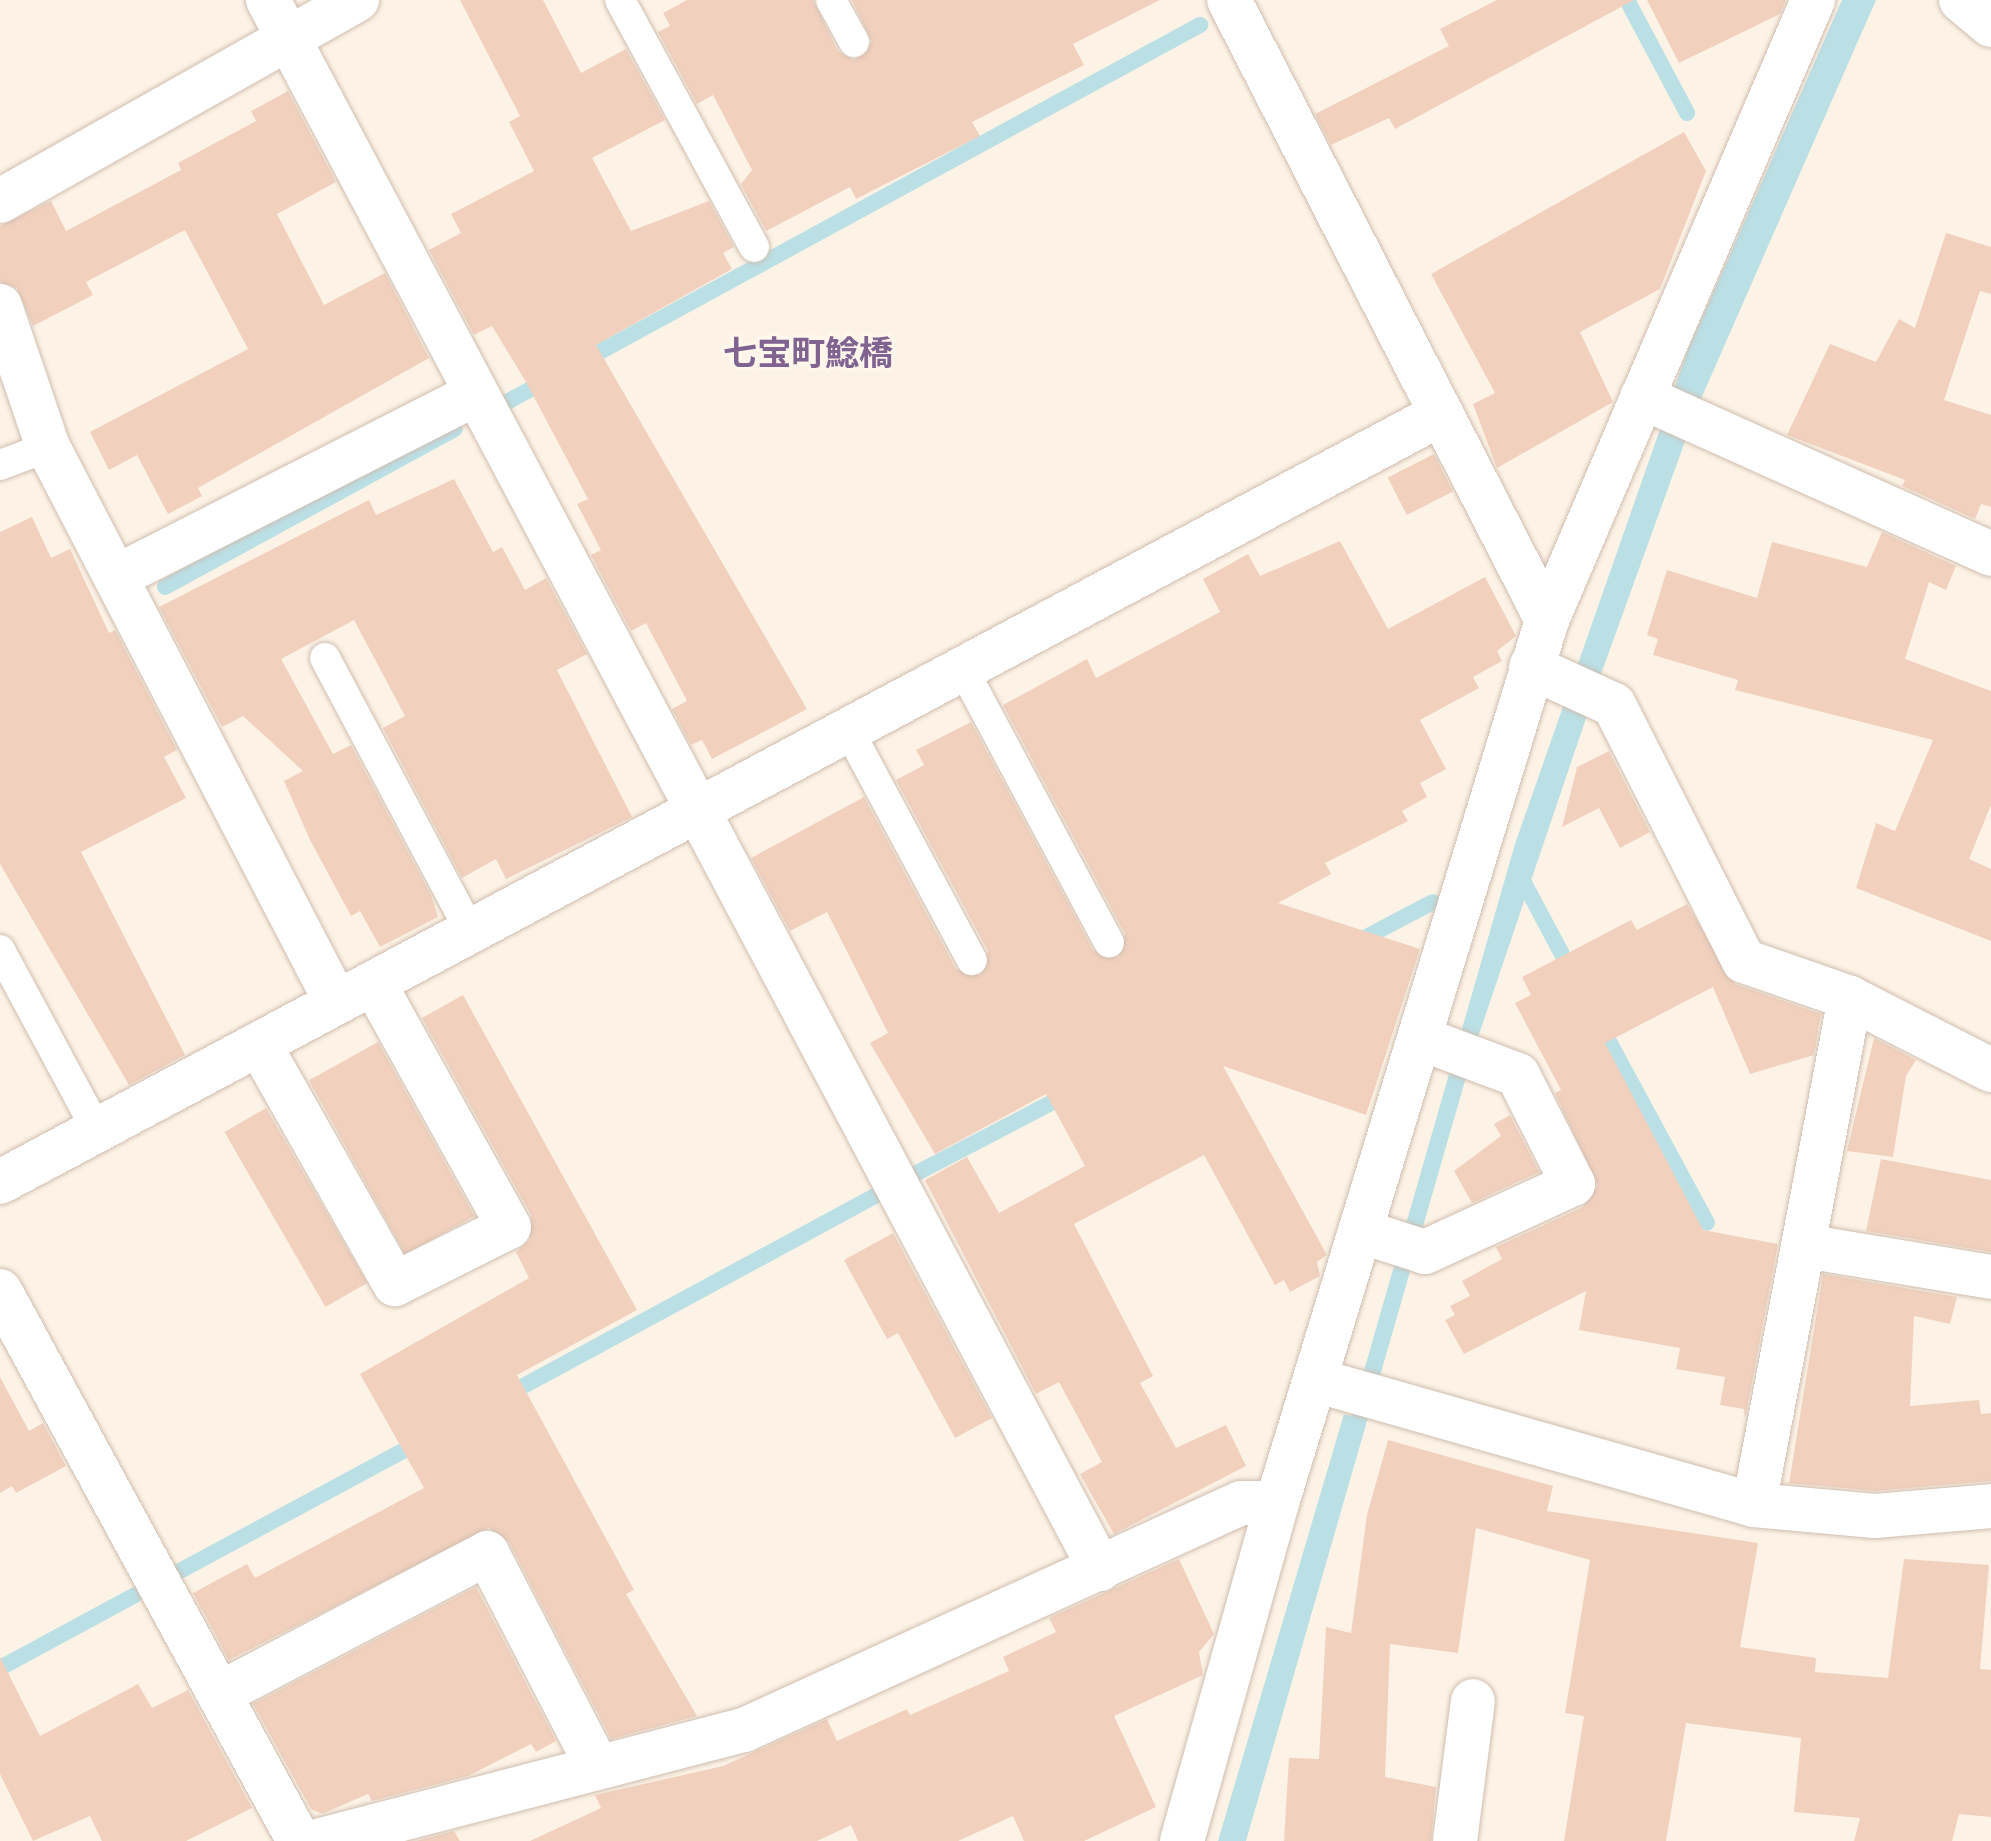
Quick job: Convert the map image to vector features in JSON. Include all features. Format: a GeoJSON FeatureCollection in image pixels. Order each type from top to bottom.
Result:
{"type":"FeatureCollection","features":[{"type":"Feature","properties":{"kind":"street"},"geometry":{"type":"LineString","coordinates":[[268,0],[475,394],[700,809],[1100,1569]]}},
{"type":"Feature","properties":{"kind":"street"},"geometry":{"type":"LineString","coordinates":[[0,201],[357,0]]}},
{"type":"Feature","properties":{"kind":"street"},"geometry":{"type":"LineString","coordinates":[[1229,0],[1439,415],[1547,620],[1566,680],[1744,961],[1850,998],[1991,1070]]}},
{"type":"Feature","properties":{"kind":"street"},"geometry":{"type":"LineString","coordinates":[[1547,620],[1667,408],[1813,0]]}},
{"type":"Feature","properties":{"kind":"street"},"geometry":{"type":"LineString","coordinates":[[1961,0],[1991,25]]}},
{"type":"Feature","properties":{"kind":"street"},"geometry":{"type":"LineString","coordinates":[[0,306],[48,447],[336,1002]]}},
{"type":"Feature","properties":{"kind":"street"},"geometry":{"type":"LineString","coordinates":[[116,577],[475,394]]}},
{"type":"Feature","properties":{"kind":"street"},"geometry":{"type":"LineString","coordinates":[[1667,408],[1991,554]]}},
{"type":"Feature","properties":{"kind":"street"},"geometry":{"type":"LineString","coordinates":[[0,1182],[1439,415]]}},
{"type":"Feature","properties":{"kind":"street"},"geometry":{"type":"LineString","coordinates":[[1182,1841],[1277,1503],[1324,1383],[1390,1241],[1435,1044],[1566,680]]}},
{"type":"Feature","properties":{"kind":"street"},"geometry":{"type":"LineString","coordinates":[[259,1044],[395,1284],[509,1227],[374,983]]}},
{"type":"Feature","properties":{"kind":"street"},"geometry":{"type":"LineString","coordinates":[[1754,1505],[1850,998]]}},
{"type":"Feature","properties":{"kind":"street"},"geometry":{"type":"LineString","coordinates":[[1390,1241],[1573,1184],[1518,1075],[1435,1044]]}},
{"type":"Feature","properties":{"kind":"street"},"geometry":{"type":"LineString","coordinates":[[1804,1246],[1991,1277]]}},
{"type":"Feature","properties":{"kind":"street"},"geometry":{"type":"LineString","coordinates":[[0,1291],[299,1841]]}},
{"type":"Feature","properties":{"kind":"street"},"geometry":{"type":"LineString","coordinates":[[1324,1383],[1754,1505],[1875,1516],[1991,1506]]}},
{"type":"Feature","properties":{"kind":"street"},"geometry":{"type":"LineString","coordinates":[[317,1841],[744,1730],[1241,1503],[1277,1503]]}},
{"type":"Feature","properties":{"kind":"street"},"geometry":{"type":"LineString","coordinates":[[219,1694],[487,1553],[597,1766]]}},
{"type":"Feature","properties":{"kind":"street"},"geometry":{"type":"LineString","coordinates":[[1455,1841],[1473,1701]]}},
{"type":"Feature","properties":{"kind":"lane"},"geometry":{"type":"LineString","coordinates":[[620,0],[754,247]]}},
{"type":"Feature","properties":{"kind":"lane"},"geometry":{"type":"LineString","coordinates":[[831,0],[854,42]]}},
{"type":"Feature","properties":{"kind":"lane"},"geometry":{"type":"LineString","coordinates":[[0,465],[48,447]]}},
{"type":"Feature","properties":{"kind":"lane"},"geometry":{"type":"LineString","coordinates":[[325,658],[470,931]]}},
{"type":"Feature","properties":{"kind":"lane"},"geometry":{"type":"LineString","coordinates":[[963,669],[1109,942]]}},
{"type":"Feature","properties":{"kind":"lane"},"geometry":{"type":"LineString","coordinates":[[849,731],[972,960]]}},
{"type":"Feature","properties":{"kind":"lane"},"geometry":{"type":"LineString","coordinates":[[0,950],[97,1130]]}},
{"type":"Feature","properties":{"kind":"water"},"geometry":{"type":"Polygon","coordinates":[[[1842,0],[1876,0],[1697,408],[1600,677],[1475,1046],[1246,1841],[1218,1841],[1344,1414],[1351,1416],[1515,844],[1687,352],[1842,0]]]}},
{"type":"Feature","properties":{"kind":"building"},"geometry":{"type":"Polygon","coordinates":[[[460,0],[543,0],[581,73],[626,49],[665,120],[592,158],[631,231],[709,201],[734,247],[723,253],[732,269],[596,345],[807,709],[712,759],[702,740],[691,745],[672,709],[687,701],[646,623],[631,631],[591,555],[601,550],[577,504],[588,499],[526,382],[492,326],[474,335],[429,250],[461,233],[451,214],[534,171],[509,122],[520,116],[460,0]]]}},
{"type":"Feature","properties":{"kind":"building"},"geometry":{"type":"Polygon","coordinates":[[[687,0],[813,0],[838,51],[854,60],[872,42],[852,0],[1160,0],[1073,44],[1084,65],[972,122],[980,136],[856,199],[850,187],[766,231],[741,184],[752,170],[713,95],[697,104],[658,32],[670,26],[663,13],[687,0]]]}},
{"type":"Feature","properties":{"kind":"building"},"geometry":{"type":"Polygon","coordinates":[[[1497,0],[1634,0],[1395,129],[1389,118],[1331,145],[1315,114],[1449,46],[1440,29],[1497,0]]]}},
{"type":"Feature","properties":{"kind":"building"},"geometry":{"type":"Polygon","coordinates":[[[1647,0],[1786,0],[1780,14],[1679,63],[1647,0]]]}},
{"type":"Feature","properties":{"kind":"building"},"geometry":{"type":"Polygon","coordinates":[[[288,91],[336,182],[277,214],[324,305],[385,273],[429,358],[198,488],[202,496],[168,514],[137,455],[109,470],[90,432],[248,349],[185,230],[86,282],[93,295],[33,326],[17,288],[0,282],[0,226],[51,201],[66,231],[181,170],[178,163],[256,121],[251,111],[288,91]]]}},
{"type":"Feature","properties":{"kind":"building"},"geometry":{"type":"Polygon","coordinates":[[[1684,132],[1706,171],[1660,289],[1580,332],[1613,402],[1497,468],[1473,404],[1495,393],[1431,274],[1684,132]]]}},
{"type":"Feature","properties":{"kind":"building"},"geometry":{"type":"Polygon","coordinates":[[[1946,233],[1991,247],[1991,294],[1980,291],[1944,400],[1991,415],[1991,507],[1981,504],[1975,519],[1902,486],[1905,480],[1787,435],[1830,344],[1876,362],[1899,319],[1915,328],[1946,233]]]}},
{"type":"Feature","properties":{"kind":"building"},"geometry":{"type":"Polygon","coordinates":[[[1434,454],[1453,491],[1407,515],[1388,478],[1434,454]]]}},
{"type":"Feature","properties":{"kind":"building"},"geometry":{"type":"Polygon","coordinates":[[[454,479],[493,552],[502,547],[525,590],[546,578],[587,654],[557,670],[632,817],[506,879],[496,859],[462,878],[383,728],[405,716],[354,620],[281,659],[333,754],[351,745],[431,895],[438,917],[380,947],[360,911],[351,916],[310,840],[284,781],[303,771],[243,716],[222,727],[159,607],[369,500],[376,515],[454,479]]]}},
{"type":"Feature","properties":{"kind":"building"},"geometry":{"type":"Polygon","coordinates":[[[32,517],[51,558],[70,549],[109,633],[115,630],[177,750],[164,757],[186,798],[81,852],[185,1055],[129,1085],[0,864],[0,532],[32,517]]]}},
{"type":"Feature","properties":{"kind":"building"},"geometry":{"type":"Polygon","coordinates":[[[1882,532],[1956,566],[1946,590],[1929,582],[1905,659],[1991,691],[1991,805],[1969,859],[1991,869],[1991,941],[1856,888],[1876,823],[1895,831],[1933,740],[1735,690],[1738,680],[1653,655],[1658,639],[1647,635],[1667,570],[1757,598],[1772,542],[1867,567],[1882,532]]]}},
{"type":"Feature","properties":{"kind":"building"},"geometry":{"type":"Polygon","coordinates":[[[1340,541],[1388,629],[1485,577],[1516,636],[1497,651],[1502,661],[1473,677],[1479,688],[1420,720],[1446,769],[1420,783],[1427,797],[1402,811],[1408,821],[1325,863],[1331,874],[1278,903],[1420,949],[1366,1115],[1223,1066],[1327,1255],[1317,1262],[1320,1276],[1290,1292],[1284,1280],[1275,1285],[1204,1155],[1074,1224],[1153,1376],[1140,1383],[1176,1448],[1226,1425],[1246,1466],[1114,1534],[1080,1474],[1102,1462],[1059,1382],[1036,1394],[925,1180],[967,1157],[999,1213],[1085,1166],[1046,1094],[935,1154],[870,1043],[888,1033],[827,912],[790,931],[751,858],[864,797],[956,969],[981,975],[988,951],[896,780],[924,765],[916,750],[971,722],[1093,950],[1118,957],[1125,934],[1003,705],[1087,659],[1096,678],[1220,612],[1203,579],[1248,554],[1260,576],[1340,541]]]}},
{"type":"Feature","properties":{"kind":"building"},"geometry":{"type":"Polygon","coordinates":[[[1609,751],[1650,832],[1620,848],[1599,808],[1562,827],[1577,767],[1609,751]]]}},
{"type":"Feature","properties":{"kind":"building"},"geometry":{"type":"Polygon","coordinates":[[[1687,904],[1735,984],[1821,1014],[1814,1055],[1750,1074],[1713,987],[1605,1043],[1703,1230],[1778,1244],[1745,1419],[1744,1409],[1720,1405],[1725,1377],[1676,1369],[1680,1348],[1579,1330],[1586,1291],[1464,1354],[1445,1320],[1455,1315],[1450,1306],[1470,1296],[1462,1281],[1502,1259],[1496,1247],[1583,1207],[1598,1186],[1555,1093],[1561,1090],[1515,1003],[1531,995],[1522,977],[1631,920],[1637,930],[1687,904]]]}},
{"type":"Feature","properties":{"kind":"building"},"geometry":{"type":"Polygon","coordinates":[[[463,995],[637,1310],[517,1375],[634,1590],[626,1594],[697,1716],[611,1739],[509,1542],[489,1528],[229,1660],[193,1593],[247,1564],[255,1578],[424,1488],[360,1374],[529,1278],[516,1252],[530,1240],[531,1215],[422,1018],[463,995]]]}},
{"type":"Feature","properties":{"kind":"building"},"geometry":{"type":"Polygon","coordinates":[[[1874,1038],[1916,1060],[1906,1076],[1893,1157],[1847,1151],[1874,1038]]]}},
{"type":"Feature","properties":{"kind":"building"},"geometry":{"type":"Polygon","coordinates":[[[378,1042],[474,1216],[405,1254],[309,1080],[378,1042]]]}},
{"type":"Feature","properties":{"kind":"building"},"geometry":{"type":"Polygon","coordinates":[[[266,1108],[367,1283],[325,1307],[224,1132],[266,1108]]]}},
{"type":"Feature","properties":{"kind":"building"},"geometry":{"type":"Polygon","coordinates":[[[1510,1115],[1539,1172],[1472,1203],[1454,1171],[1501,1136],[1494,1124],[1510,1115]]]}},
{"type":"Feature","properties":{"kind":"building"},"geometry":{"type":"Polygon","coordinates":[[[1881,1159],[1991,1180],[1991,1252],[1866,1231],[1881,1159]]]}},
{"type":"Feature","properties":{"kind":"building"},"geometry":{"type":"Polygon","coordinates":[[[893,1233],[992,1418],[955,1438],[898,1333],[887,1339],[844,1260],[893,1233]]]}},
{"type":"Feature","properties":{"kind":"building"},"geometry":{"type":"Polygon","coordinates":[[[1823,1274],[1957,1297],[1950,1324],[1914,1316],[1910,1406],[1979,1400],[1981,1414],[1991,1413],[1991,1481],[1875,1491],[1789,1483],[1823,1274]]]}},
{"type":"Feature","properties":{"kind":"building"},"geometry":{"type":"Polygon","coordinates":[[[0,1377],[29,1431],[43,1423],[66,1466],[16,1493],[12,1486],[0,1493],[0,1377]]]}},
{"type":"Feature","properties":{"kind":"building"},"geometry":{"type":"Polygon","coordinates":[[[1388,1440],[1553,1486],[1547,1511],[1758,1543],[1740,1647],[1816,1658],[1815,1672],[1888,1678],[1904,1559],[1989,1565],[1980,1669],[1991,1670],[1991,1817],[1959,1814],[1952,1841],[1854,1841],[1860,1818],[1794,1812],[1801,1738],[1686,1723],[1666,1841],[1564,1841],[1584,1716],[1565,1713],[1590,1560],[1476,1528],[1458,1653],[1390,1644],[1385,1777],[1436,1787],[1431,1841],[1284,1841],[1289,1758],[1319,1759],[1326,1627],[1351,1633],[1367,1515],[1388,1440]]]}},
{"type":"Feature","properties":{"kind":"building"},"geometry":{"type":"Polygon","coordinates":[[[1179,1559],[1214,1634],[1199,1652],[1203,1675],[1114,1716],[1156,1807],[1084,1841],[1024,1841],[1013,1816],[958,1841],[858,1841],[851,1825],[817,1841],[530,1841],[601,1808],[595,1795],[723,1766],[827,1719],[837,1741],[907,1709],[910,1715],[1009,1671],[1003,1657],[1056,1632],[1049,1618],[1179,1559]]]}},
{"type":"Feature","properties":{"kind":"building"},"geometry":{"type":"Polygon","coordinates":[[[476,1587],[556,1741],[536,1752],[531,1744],[468,1776],[372,1801],[368,1794],[322,1814],[311,1809],[253,1704],[476,1587]]]}},
{"type":"Feature","properties":{"kind":"building"},"geometry":{"type":"Polygon","coordinates":[[[0,1657],[40,1736],[138,1684],[152,1708],[188,1690],[252,1808],[186,1841],[102,1841],[90,1816],[33,1841],[0,1774],[0,1657]]]}},
{"type":"Feature","properties":{"kind":"building"},"geometry":{"type":"Polygon","coordinates":[[[454,1831],[460,1841],[416,1841],[454,1831]]]}},
{"type":"Feature","properties":{"kind":"waterway"},"geometry":{"type":"LineString","coordinates":[[1627,0],[1687,113]]}},
{"type":"Feature","properties":{"kind":"waterway"},"geometry":{"type":"LineString","coordinates":[[583,361],[1200,25]]}},
{"type":"Feature","properties":{"kind":"waterway"},"geometry":{"type":"LineString","coordinates":[[507,402],[549,379]]}},
{"type":"Feature","properties":{"kind":"waterway"},"geometry":{"type":"LineString","coordinates":[[165,587],[455,429]]}},
{"type":"Feature","properties":{"kind":"waterway"},"geometry":{"type":"LineString","coordinates":[[1522,879],[1573,975]]}},
{"type":"Feature","properties":{"kind":"waterway"},"geometry":{"type":"LineString","coordinates":[[1353,944],[1433,902]]}},
{"type":"Feature","properties":{"kind":"waterway"},"geometry":{"type":"LineString","coordinates":[[1599,1023],[1707,1223]]}},
{"type":"Feature","properties":{"kind":"waterway"},"geometry":{"type":"LineString","coordinates":[[915,1174],[1070,1093]]}},
{"type":"Feature","properties":{"kind":"waterway"},"geometry":{"type":"LineString","coordinates":[[505,1396],[877,1195]]}},
{"type":"Feature","properties":{"kind":"waterway"},"geometry":{"type":"LineString","coordinates":[[178,1572],[421,1441]]}},
{"type":"Feature","properties":{"kind":"waterway"},"geometry":{"type":"LineString","coordinates":[[0,1668],[135,1595]]}},
{"type":"Feature","properties":{"kind":"district","name":"七宝町鯰橋"},"geometry":{"type":"Point","coordinates":[808,354]}}]}
